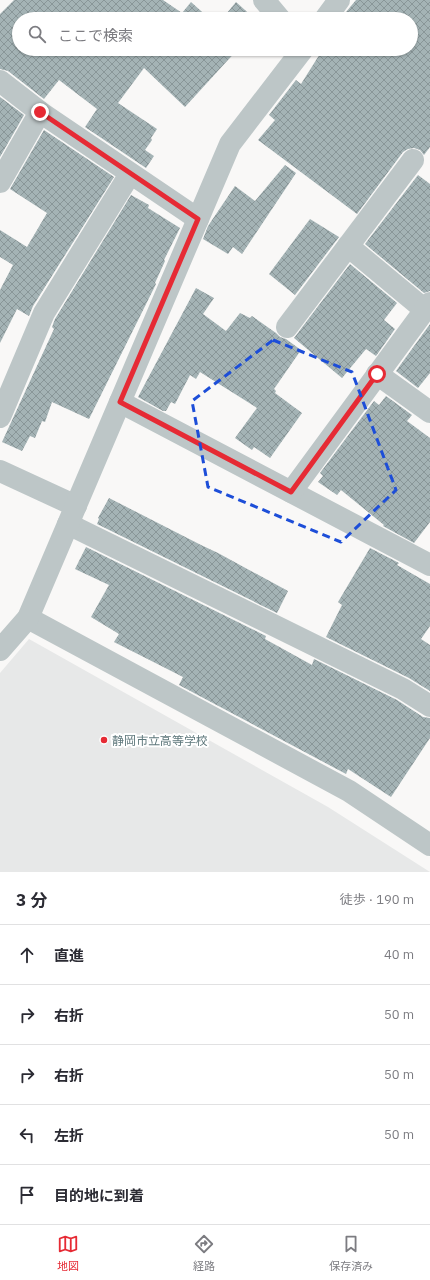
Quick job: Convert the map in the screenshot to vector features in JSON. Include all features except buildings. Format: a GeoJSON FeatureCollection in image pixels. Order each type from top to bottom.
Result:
{"type":"FeatureCollection","features":[{"type":"Feature","properties":{"kind":"street"},"geometry":{"type":"LineString","coordinates":[[264,0],[274,12]]}},
{"type":"Feature","properties":{"kind":"street"},"geometry":{"type":"LineString","coordinates":[[330,12],[339,0]]}},
{"type":"Feature","properties":{"kind":"street"},"geometry":{"type":"LineString","coordinates":[[0,650],[28,618],[230,144],[298,56]]}},
{"type":"Feature","properties":{"kind":"street"},"geometry":{"type":"LineString","coordinates":[[0,81],[40,112],[198,219]]}},
{"type":"Feature","properties":{"kind":"street"},"geometry":{"type":"LineString","coordinates":[[0,182],[40,112]]}},
{"type":"Feature","properties":{"kind":"street"},"geometry":{"type":"LineString","coordinates":[[287,327],[413,160]]}},
{"type":"Feature","properties":{"kind":"street"},"geometry":{"type":"LineString","coordinates":[[0,417],[44,313],[130,174]]}},
{"type":"Feature","properties":{"kind":"street"},"geometry":{"type":"LineString","coordinates":[[291,492],[427,306],[348,246]]}},
{"type":"Feature","properties":{"kind":"street"},"geometry":{"type":"LineString","coordinates":[[377,374],[430,412]]}},
{"type":"Feature","properties":{"kind":"street"},"geometry":{"type":"LineString","coordinates":[[120,402],[430,565]]}},
{"type":"Feature","properties":{"kind":"street"},"geometry":{"type":"LineString","coordinates":[[0,471],[72,515],[403,689],[430,706]]}},
{"type":"Feature","properties":{"kind":"street"},"geometry":{"type":"LineString","coordinates":[[28,618],[349,791],[430,845]]}},
{"type":"Feature","properties":{"kind":"highlighted area"},"geometry":{"type":"Polygon","coordinates":[[[273,340],[352,372],[396,490],[341,542],[208,487],[192,401],[273,340]]]}},
{"type":"Feature","properties":{"kind":"shaded area","name":"静岡市立高等学校"},"geometry":{"type":"Polygon","coordinates":[[[29,639],[328,807],[430,872],[0,872],[0,673],[29,639]]]}},
{"type":"Feature","properties":{"kind":"place","name":"静岡市立高等学校"},"geometry":{"type":"Point","coordinates":[104,740]}},
{"type":"Feature","properties":{"kind":"route"},"geometry":{"type":"LineString","coordinates":[[40,112],[198,219],[120,402],[291,492],[377,374]]}}]}
